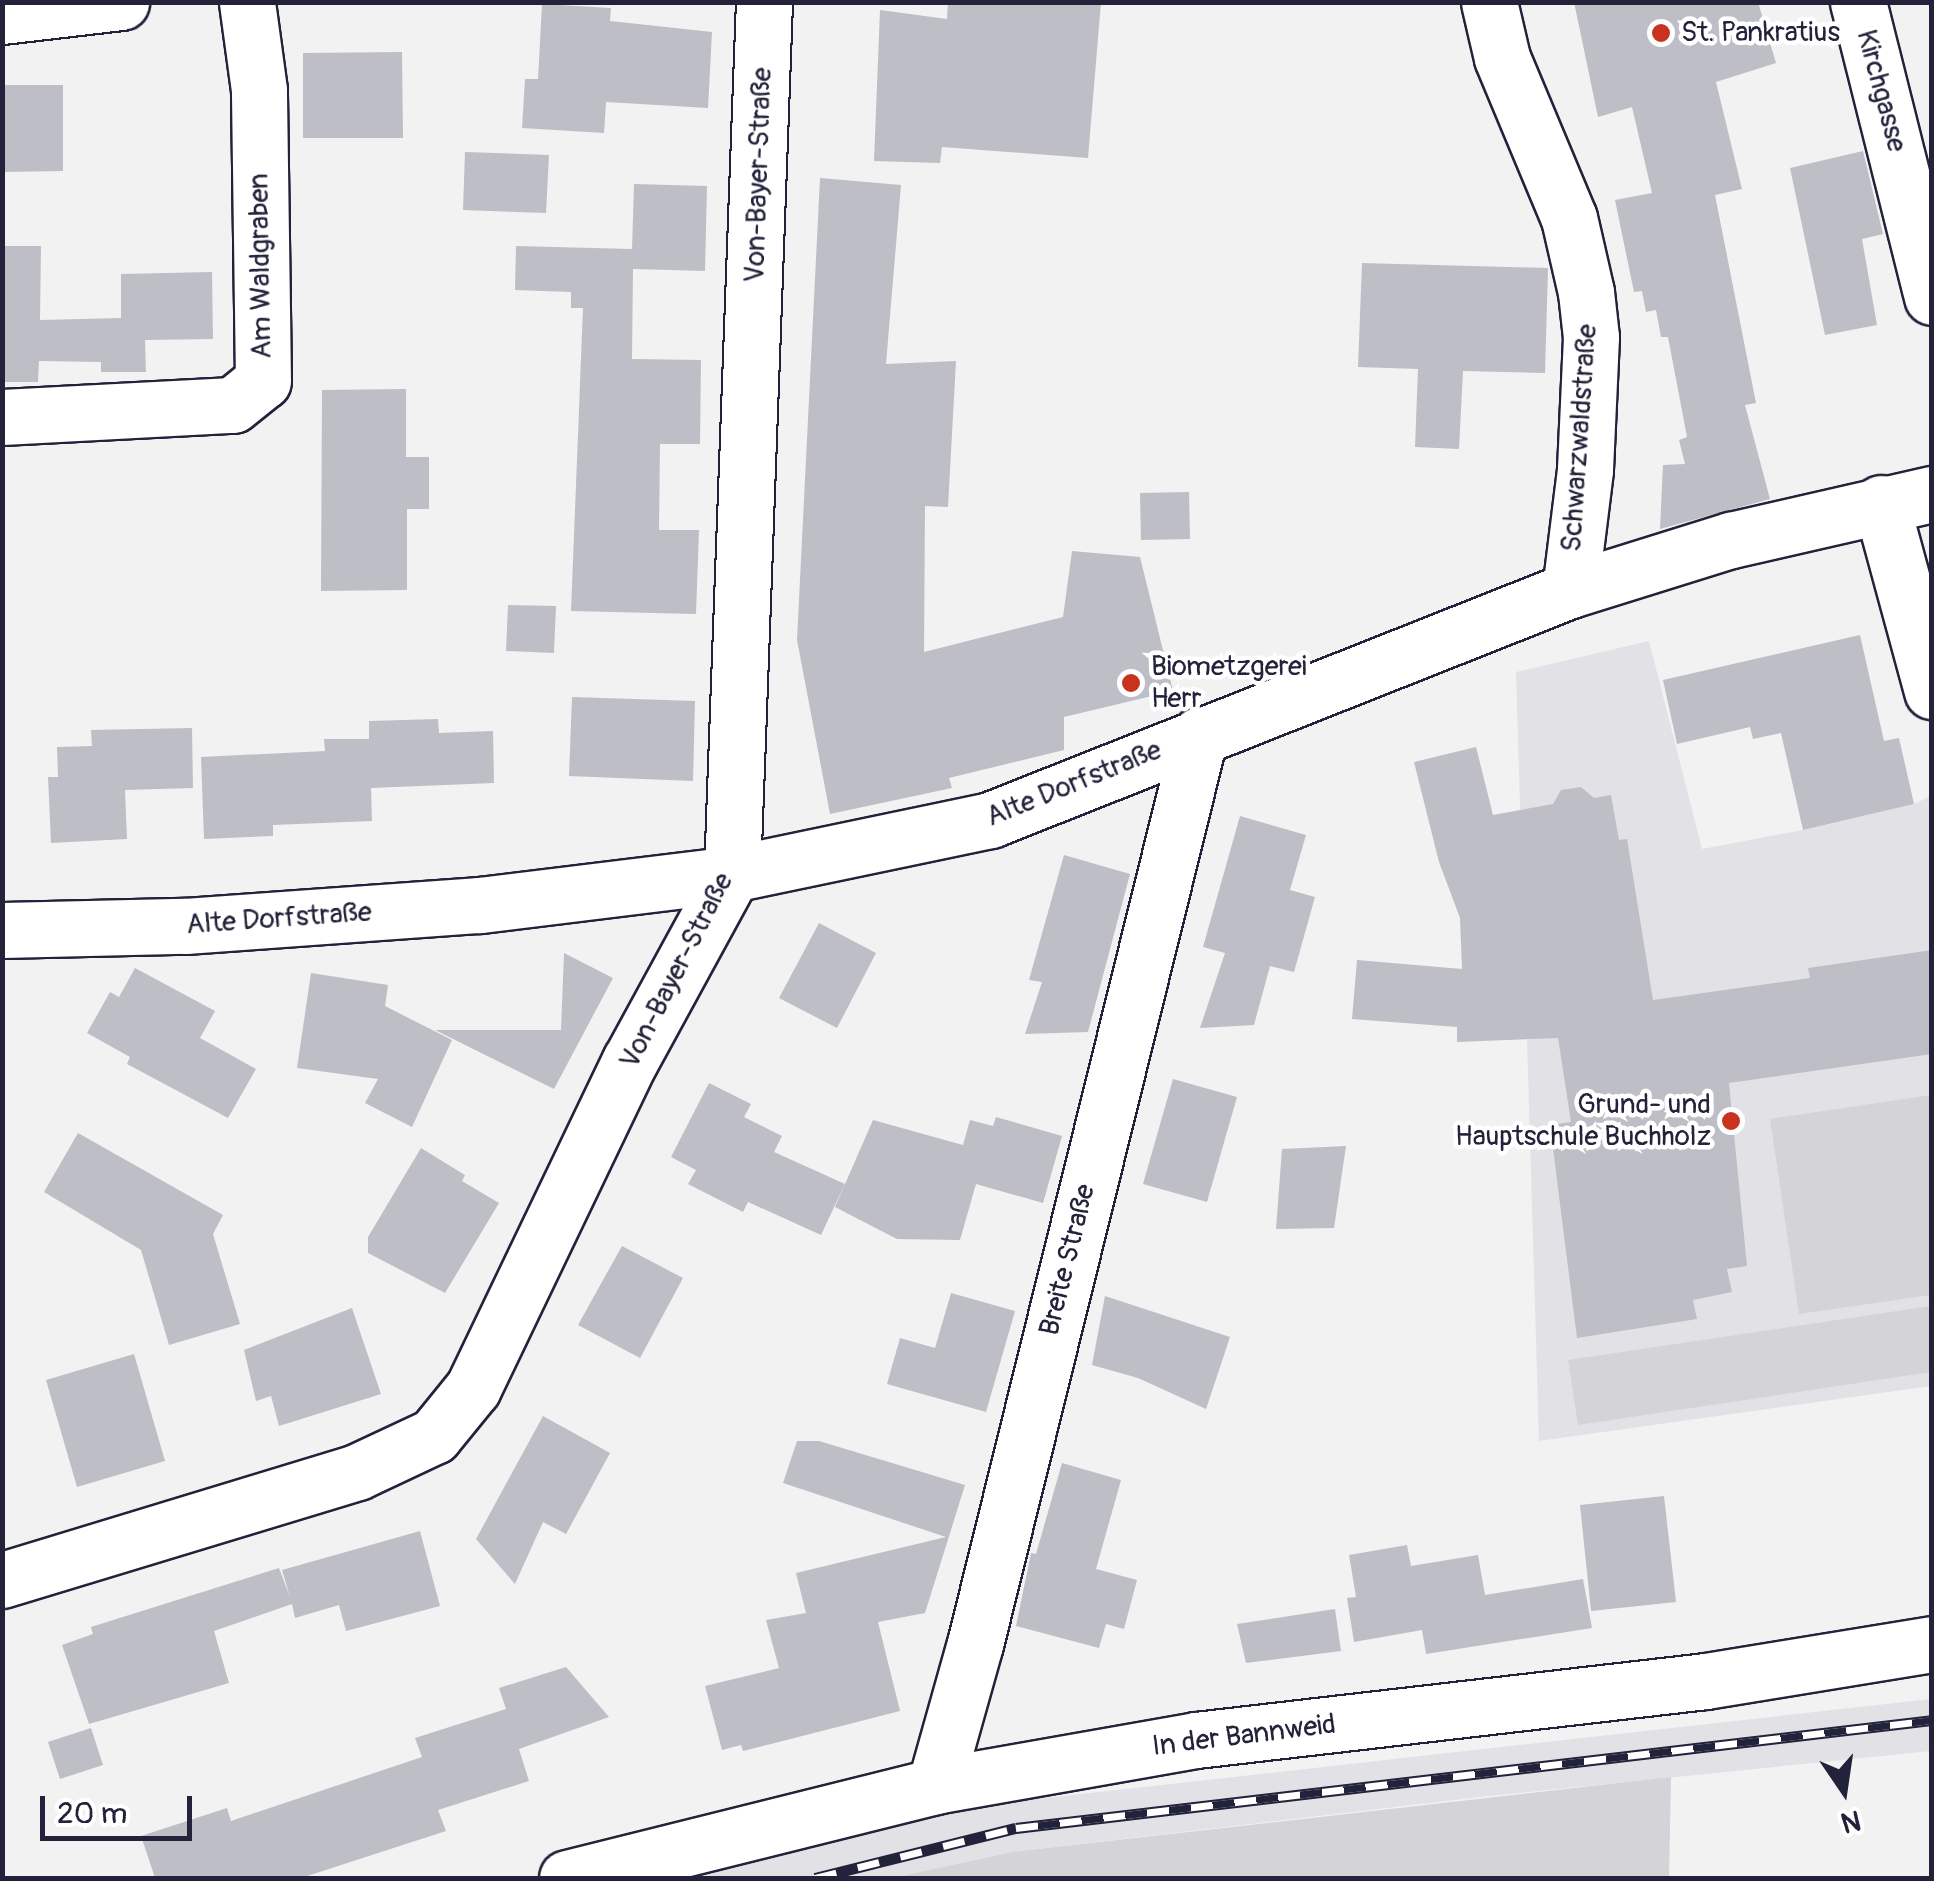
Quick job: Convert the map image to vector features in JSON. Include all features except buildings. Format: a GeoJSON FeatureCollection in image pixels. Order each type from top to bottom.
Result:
{"type":"FeatureCollection","features":[{"type":"Feature","properties":{"kind":"street"},"geometry":{"type":"LineString","coordinates":[[2,16],[121,2]]}},
{"type":"Feature","properties":{"kind":"street","name":"Am Waldgraben"},"geometry":{"type":"LineString","coordinates":[[2,417],[233,405],[262,381],[258,90],[247,2]]}},
{"type":"Feature","properties":{"kind":"street","name":"Von-Bayer-Straße"},"geometry":{"type":"LineString","coordinates":[[2,1580],[357,1472],[434,1436],[473,1388],[630,1061],[732,874],[764,2]]}},
{"type":"Feature","properties":{"kind":"street","name":"Schwarzwaldstraße"},"geometry":{"type":"LineString","coordinates":[[1489,2],[1502,58],[1569,218],[1586,292],[1591,337],[1585,470],[1570,590]]}},
{"type":"Feature","properties":{"kind":"street","name":"Kirchgasse"},"geometry":{"type":"LineString","coordinates":[[1858,2],[1932,296]]}},
{"type":"Feature","properties":{"kind":"street"},"geometry":{"type":"LineString","coordinates":[[1906,498],[1932,691]]}},
{"type":"Feature","properties":{"kind":"street","name":"Alte Dorfstraße"},"geometry":{"type":"LineString","coordinates":[[2,930],[185,926],[480,905],[732,874],[990,820],[1570,590],[1731,540],[1906,498]]}},
{"type":"Feature","properties":{"kind":"street","name":"Breite Straße"},"geometry":{"type":"LineString","coordinates":[[934,1786],[975,1644],[1200,734]]}},
{"type":"Feature","properties":{"kind":"street","name":"In der Bannweid"},"geometry":{"type":"LineString","coordinates":[[566,1878],[934,1786],[1196,1740],[1706,1682],[1932,1644]]}},
{"type":"Feature","properties":{"kind":"shaded area","name":"Grund- und Hauptschule Buchholz"},"geometry":{"type":"Polygon","coordinates":[[[1649,641],[1702,849],[1803,830],[1914,804],[1931,796],[1931,1386],[1539,1441],[1516,672],[1649,641]]]}},
{"type":"Feature","properties":{"kind":"shaded area"},"geometry":{"type":"Polygon","coordinates":[[[1931,1095],[1931,1295],[1799,1314],[1770,1119],[1931,1095]]]}},
{"type":"Feature","properties":{"kind":"shaded area"},"geometry":{"type":"Polygon","coordinates":[[[1931,1306],[1931,1372],[1578,1425],[1568,1360],[1931,1306]]]}},
{"type":"Feature","properties":{"kind":"shaded area"},"geometry":{"type":"Polygon","coordinates":[[[1931,1699],[1931,1751],[1480,1797],[1012,1852],[892,1878],[667,1878],[938,1810],[1931,1699]]]}},
{"type":"Feature","properties":{"kind":"shaded area"},"geometry":{"type":"Polygon","coordinates":[[[1671,1777],[1669,1878],[892,1878],[1012,1852],[1671,1777]]]}},
{"type":"Feature","properties":{"kind":"railway"},"geometry":{"type":"LineString","coordinates":[[815,1878],[1016,1828],[1932,1720]]}},
{"type":"Feature","properties":{"kind":"place","name":"St. Pankratius"},"geometry":{"type":"Point","coordinates":[1661,33]}},
{"type":"Feature","properties":{"kind":"place","name":"Biometzgerei Herr"},"geometry":{"type":"Point","coordinates":[1131,683]}},
{"type":"Feature","properties":{"kind":"place","name":"Grund- und Hauptschule Buchholz"},"geometry":{"type":"Point","coordinates":[1731,1121]}}]}
